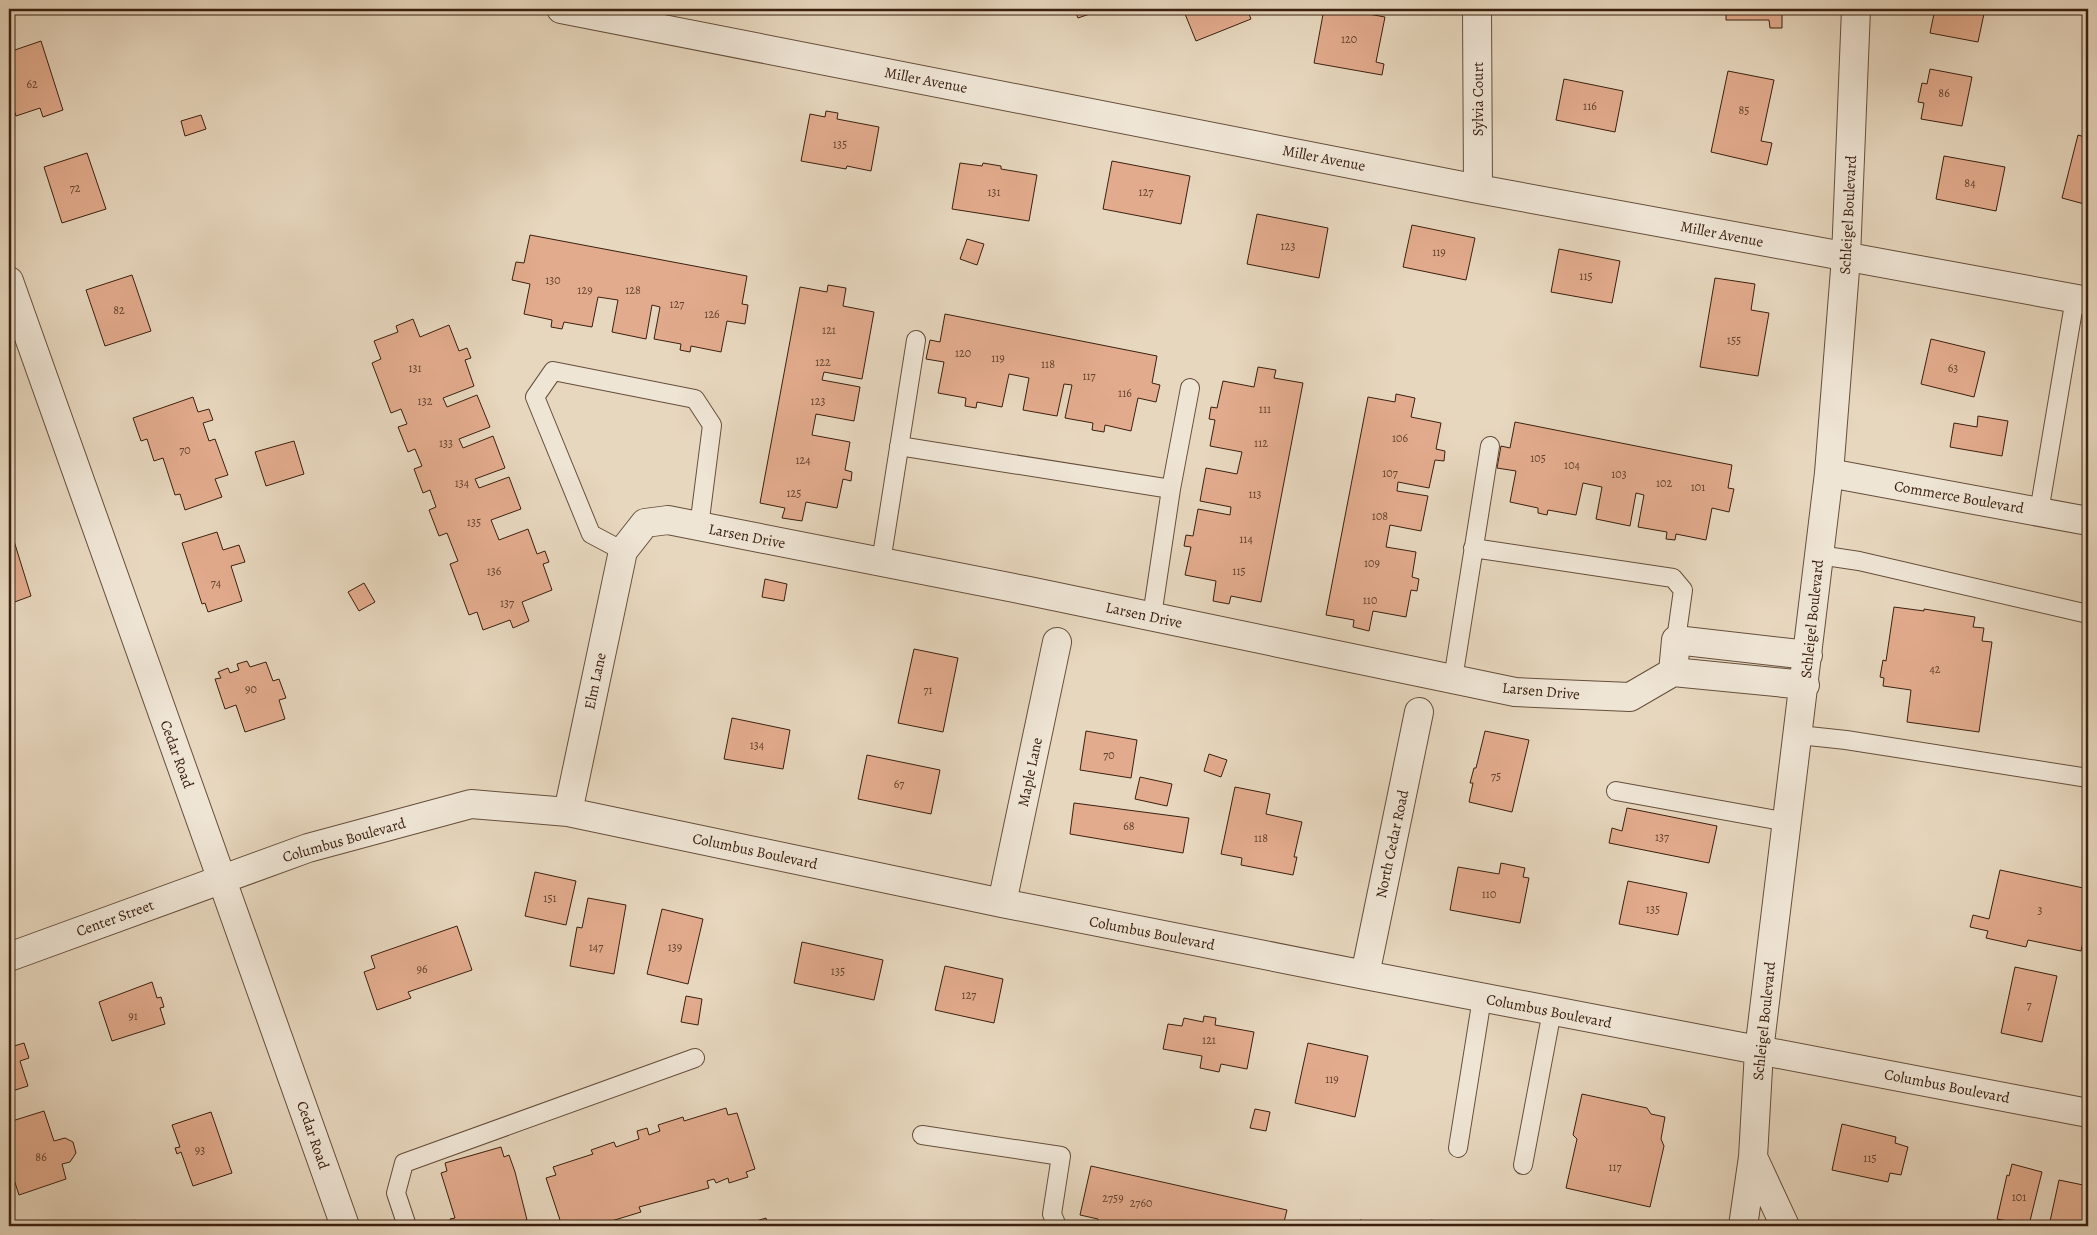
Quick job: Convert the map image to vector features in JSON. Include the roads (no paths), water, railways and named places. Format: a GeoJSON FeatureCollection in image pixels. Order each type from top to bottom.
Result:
{"type":"FeatureCollection","features":[{"type":"Feature","properties":{"kind":"street","name":"Miller Avenue"},"geometry":{"type":"LineString","coordinates":[[561,9],[1478,189],[2081,300]]}},
{"type":"Feature","properties":{"kind":"street","name":"Sylvia Court"},"geometry":{"type":"LineString","coordinates":[[1477,9],[1478,189]]}},
{"type":"Feature","properties":{"kind":"street","name":"Schleigel Boulevard"},"geometry":{"type":"LineString","coordinates":[[1743,1226],[1752,1157],[1759,1051],[1799,735],[1829,473],[1846,257],[1856,9]]}},
{"type":"Feature","properties":{"kind":"street","name":"Cedar Road"},"geometry":{"type":"LineString","coordinates":[[9,281],[345,1226]]}},
{"type":"Feature","properties":{"kind":"street","name":"Commerce Boulevard"},"geometry":{"type":"LineString","coordinates":[[1829,473],[2088,521]]}},
{"type":"Feature","properties":{"kind":"street","name":"Larsen Drive"},"geometry":{"type":"LineString","coordinates":[[623,551],[645,523],[668,520],[1152,616],[1515,692],[1630,697],[1673,672]]}},
{"type":"Feature","properties":{"kind":"street","name":"Elm Lane"},"geometry":{"type":"LineString","coordinates":[[568,812],[623,551]]}},
{"type":"Feature","properties":{"kind":"street"},"geometry":{"type":"LineString","coordinates":[[1805,685],[1673,672],[1676,640],[1808,655]]}},
{"type":"Feature","properties":{"kind":"street","name":"Maple Lane"},"geometry":{"type":"LineString","coordinates":[[1002,903],[1057,642]]}},
{"type":"Feature","properties":{"kind":"street","name":"North Cedar Road"},"geometry":{"type":"LineString","coordinates":[[1365,975],[1419,712]]}},
{"type":"Feature","properties":{"kind":"street","name":"Columbus Boulevard"},"geometry":{"type":"LineString","coordinates":[[222,880],[308,848],[471,804],[568,812],[1002,903],[1365,975],[2088,1113]]}},
{"type":"Feature","properties":{"kind":"street","name":"Center Street"},"geometry":{"type":"LineString","coordinates":[[9,957],[222,880]]}},
{"type":"Feature","properties":{"kind":"street"},"geometry":{"type":"LineString","coordinates":[[1752,1157],[1785,1226]]}},
{"type":"Feature","properties":{"kind":"lane"},"geometry":{"type":"LineString","coordinates":[[2039,512],[2081,300]]}},
{"type":"Feature","properties":{"kind":"lane"},"geometry":{"type":"LineString","coordinates":[[881,562],[916,340]]}},
{"type":"Feature","properties":{"kind":"lane"},"geometry":{"type":"LineString","coordinates":[[623,551],[591,534],[535,397],[553,371],[696,399],[712,425],[700,527]]}},
{"type":"Feature","properties":{"kind":"lane"},"geometry":{"type":"LineString","coordinates":[[1152,616],[1190,388]]}},
{"type":"Feature","properties":{"kind":"lane"},"geometry":{"type":"LineString","coordinates":[[899,446],[1172,489]]}},
{"type":"Feature","properties":{"kind":"lane"},"geometry":{"type":"LineString","coordinates":[[1453,679],[1490,446]]}},
{"type":"Feature","properties":{"kind":"lane"},"geometry":{"type":"LineString","coordinates":[[1474,548],[1673,578],[1683,590],[1676,640]]}},
{"type":"Feature","properties":{"kind":"lane"},"geometry":{"type":"LineString","coordinates":[[1819,555],[1859,561],[2088,614]]}},
{"type":"Feature","properties":{"kind":"lane"},"geometry":{"type":"LineString","coordinates":[[1799,735],[2088,778]]}},
{"type":"Feature","properties":{"kind":"lane"},"geometry":{"type":"LineString","coordinates":[[1616,791],[1788,822]]}},
{"type":"Feature","properties":{"kind":"lane"},"geometry":{"type":"LineString","coordinates":[[1458,1148],[1482,998]]}},
{"type":"Feature","properties":{"kind":"lane"},"geometry":{"type":"LineString","coordinates":[[1523,1165],[1552,1011]]}},
{"type":"Feature","properties":{"kind":"lane"},"geometry":{"type":"LineString","coordinates":[[407,1226],[396,1193],[404,1163],[695,1058]]}},
{"type":"Feature","properties":{"kind":"lane"},"geometry":{"type":"LineString","coordinates":[[922,1135],[1061,1156],[1052,1214],[1057,1226]]}}]}
